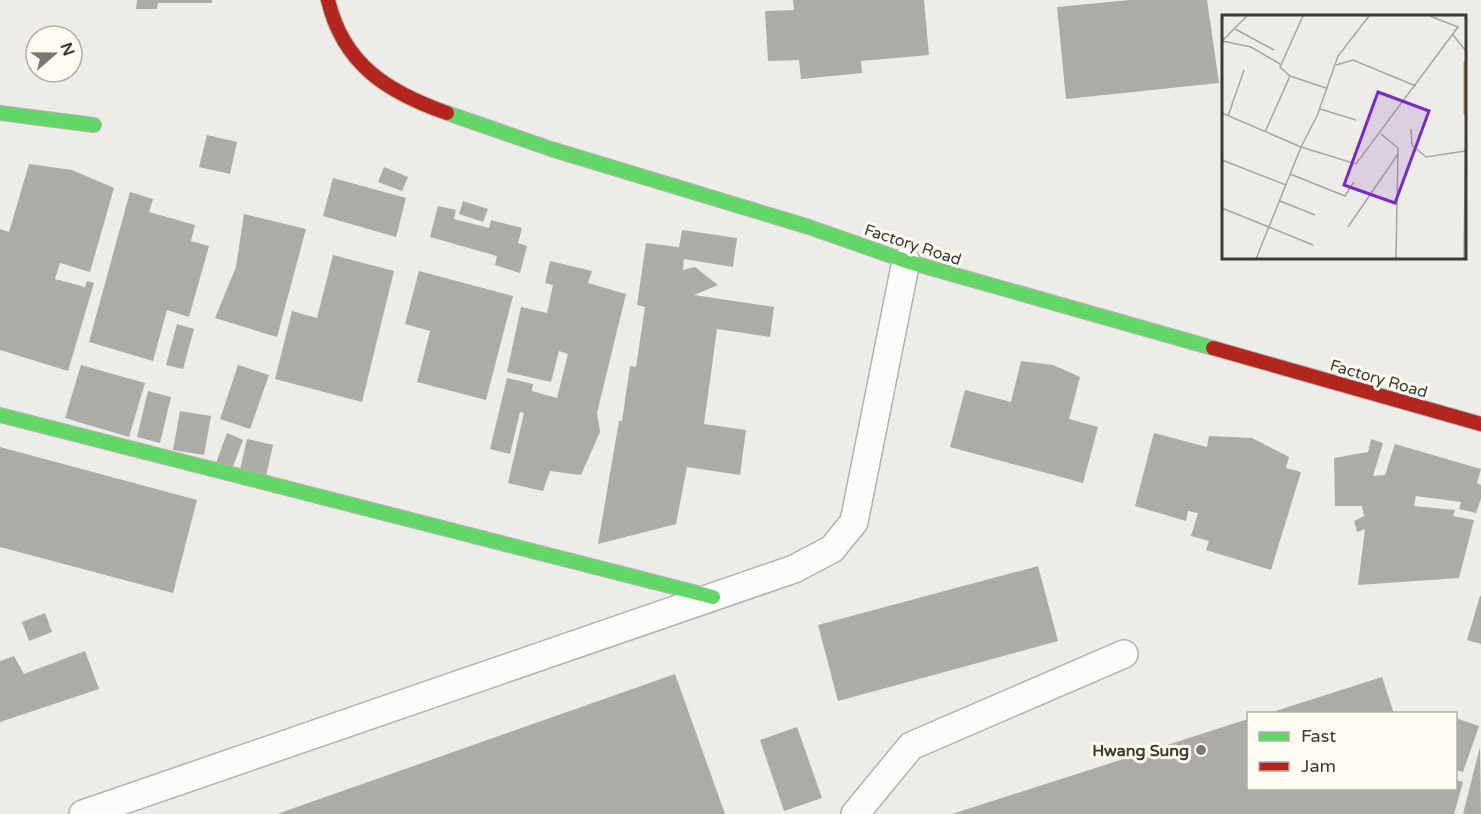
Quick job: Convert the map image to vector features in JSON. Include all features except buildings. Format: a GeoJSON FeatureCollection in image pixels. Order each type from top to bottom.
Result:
{"type":"FeatureCollection","features":[{"type":"Feature","properties":{"kind":"street","name":"Factory Road"},"geometry":{"type":"LineString","coordinates":[[327,0],[333,21],[351,55],[380,81],[413,101],[551,149],[810,226],[906,261],[1481,424]]}},
{"type":"Feature","properties":{"kind":"street"},"geometry":{"type":"LineString","coordinates":[[0,113],[94,124]]}},
{"type":"Feature","properties":{"kind":"street"},"geometry":{"type":"LineString","coordinates":[[0,415],[713,597]]}},
{"type":"Feature","properties":{"kind":"lane"},"geometry":{"type":"LineString","coordinates":[[83,814],[794,569],[832,549],[854,522],[906,261]]}},
{"type":"Feature","properties":{"kind":"lane"},"geometry":{"type":"LineString","coordinates":[[855,814],[911,746],[1124,654]]}},
{"type":"Feature","properties":{"kind":"traffic: fast"},"geometry":{"type":"LineString","coordinates":[[0,113],[94,125]]}},
{"type":"Feature","properties":{"kind":"traffic: fast"},"geometry":{"type":"LineString","coordinates":[[447,113],[551,149],[809,227],[906,261],[1213,348]]}},
{"type":"Feature","properties":{"kind":"traffic: fast"},"geometry":{"type":"LineString","coordinates":[[0,415],[713,597]]}},
{"type":"Feature","properties":{"kind":"traffic: jam"},"geometry":{"type":"LineString","coordinates":[[328,0],[344,42],[371,73],[405,95],[447,113]]}},
{"type":"Feature","properties":{"kind":"traffic: jam"},"geometry":{"type":"LineString","coordinates":[[1213,348],[1481,424]]}},
{"type":"Feature","properties":{"kind":"place","name":"Hwang Sung"},"geometry":{"type":"Point","coordinates":[1201,750]}}]}
